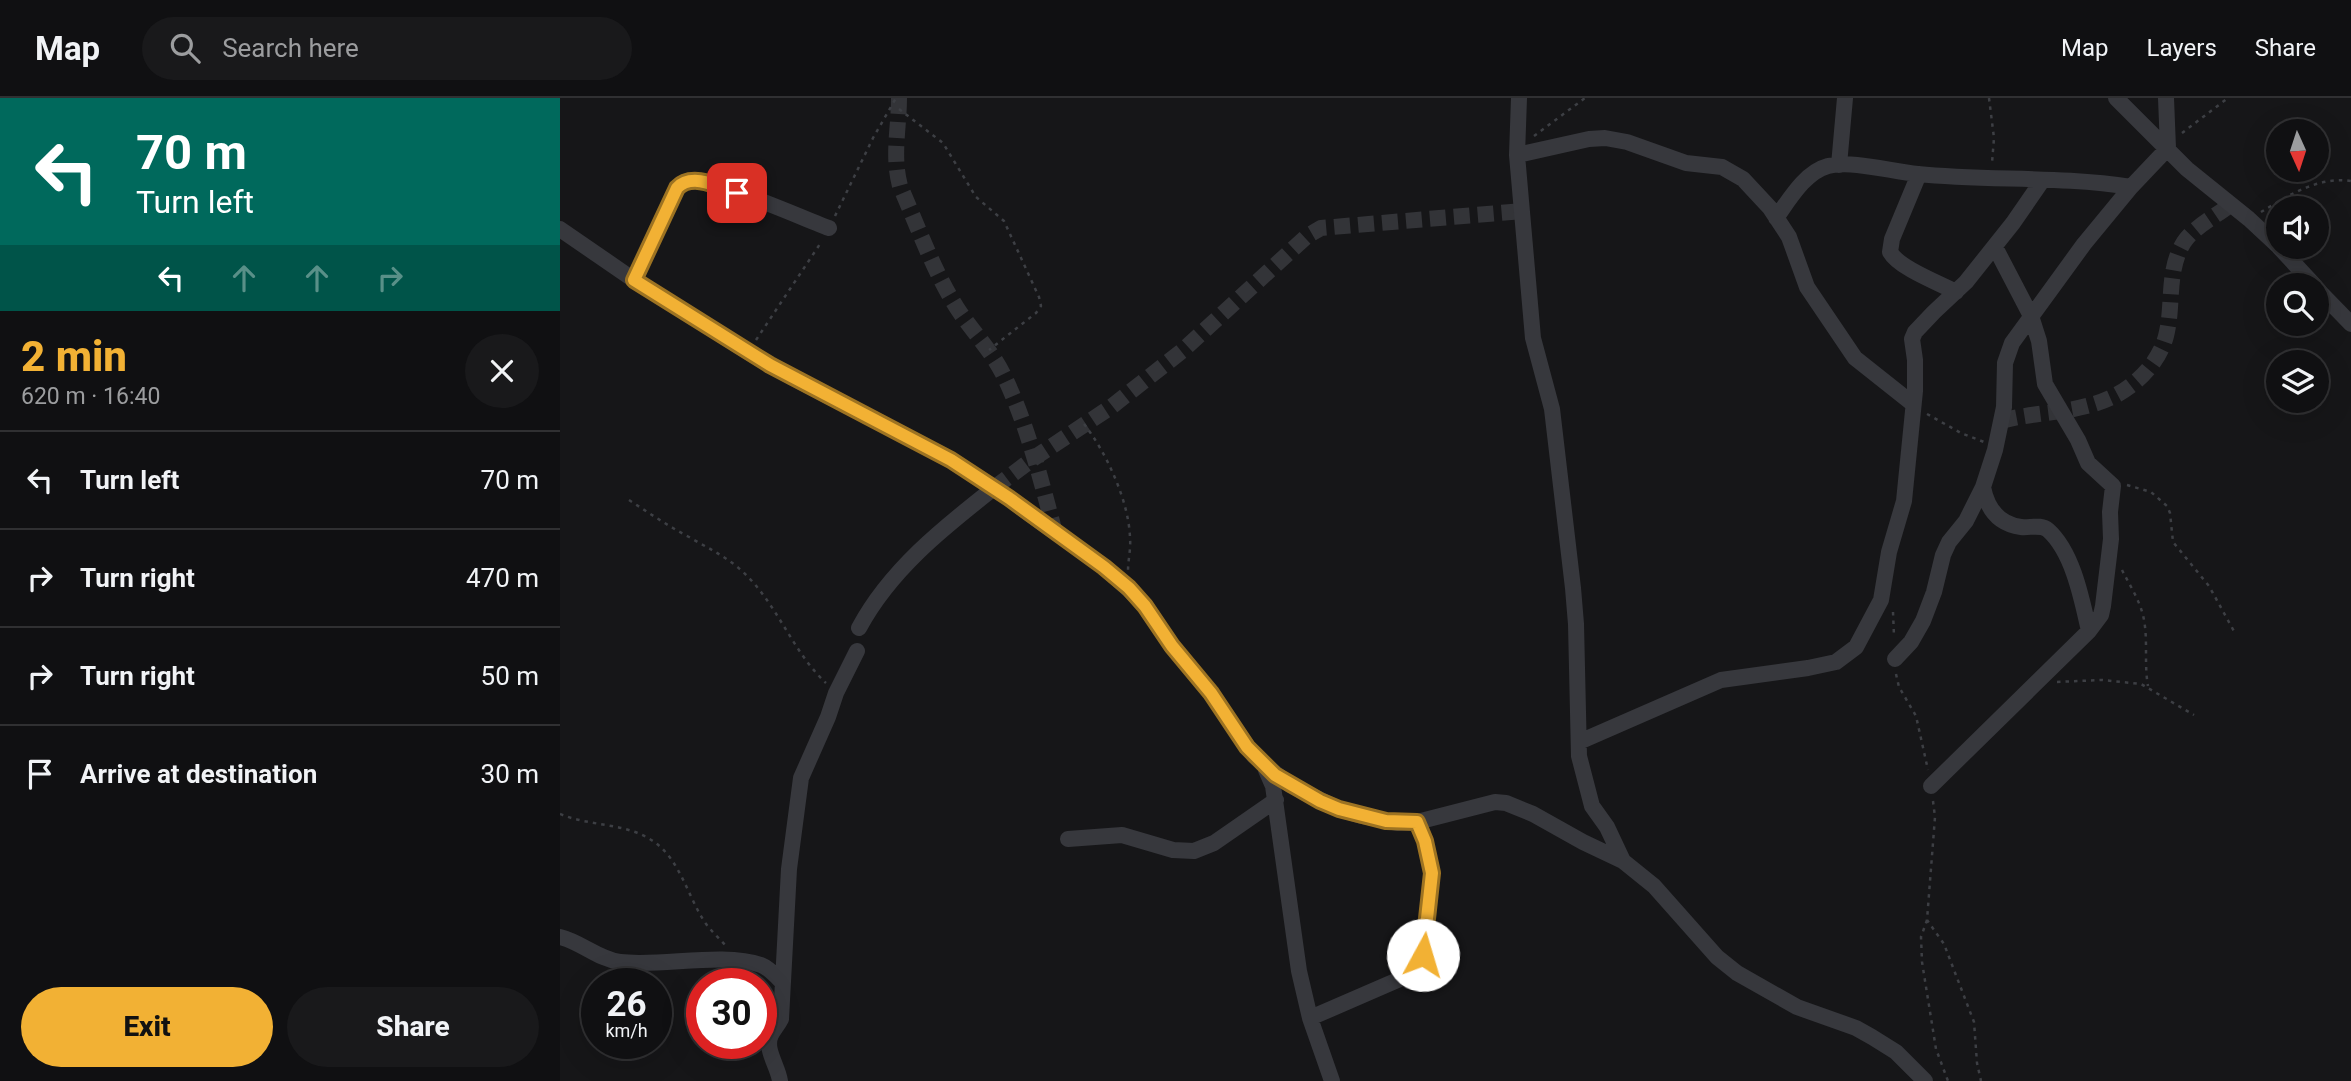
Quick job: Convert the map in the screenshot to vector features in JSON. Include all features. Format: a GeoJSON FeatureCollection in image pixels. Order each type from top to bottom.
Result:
{"type":"FeatureCollection","features":[{"type":"Feature","properties":{"kind":"street"},"geometry":{"type":"LineString","coordinates":[[1518,98],[1533,338],[1552,409],[1573,588],[1582,771],[1592,806],[1607,827],[1623,861]]}},
{"type":"Feature","properties":{"kind":"street"},"geometry":{"type":"LineString","coordinates":[[1839,165],[1845,98]]}},
{"type":"Feature","properties":{"kind":"street"},"geometry":{"type":"LineString","coordinates":[[2116,98],[2187,169],[2266,235]]}},
{"type":"Feature","properties":{"kind":"street"},"geometry":{"type":"LineString","coordinates":[[1895,659],[1911,642],[1923,621],[1934,592],[1943,555],[1949,542],[1966,521],[1983,487],[2005,399],[2007,352],[2084,244],[2131,187],[2168,148],[2166,98]]}},
{"type":"Feature","properties":{"kind":"street"},"geometry":{"type":"LineString","coordinates":[[1520,154],[1605,138],[1627,142],[1686,163],[1722,167],[1743,179],[1776,218],[1788,237],[1807,287],[1855,358],[1913,404]]}},
{"type":"Feature","properties":{"kind":"street"},"geometry":{"type":"LineString","coordinates":[[1776,218],[1803,183],[1823,168],[1839,165],[1919,174],[2101,183],[2131,187]]}},
{"type":"Feature","properties":{"kind":"street"},"geometry":{"type":"LineString","coordinates":[[1919,174],[1892,239],[1890,252],[1904,265],[1956,292]]}},
{"type":"Feature","properties":{"kind":"street"},"geometry":{"type":"LineString","coordinates":[[634,280],[677,188],[692,180],[713,185],[829,228]]}},
{"type":"Feature","properties":{"kind":"street"},"geometry":{"type":"LineString","coordinates":[[1579,742],[1721,680],[1836,662],[1856,648],[1881,600],[1889,552],[1904,501],[1916,371],[1912,339],[1927,319],[1956,292],[1995,247],[2042,181]]}},
{"type":"Feature","properties":{"kind":"street"},"geometry":{"type":"LineString","coordinates":[[560,229],[634,280],[748,352],[951,460],[1084,552],[1129,588],[1145,606],[1172,646],[1211,693],[1247,747],[1264,766],[1290,785],[1339,809],[1386,821],[1417,822],[1495,802],[1506,803],[1533,814],[1623,861],[1654,886],[1717,957],[1737,973],[1797,1007],[1856,1028],[1872,1037],[1896,1052],[1925,1081]]}},
{"type":"Feature","properties":{"kind":"street"},"geometry":{"type":"LineString","coordinates":[[1931,786],[2090,631],[2101,615],[2103,606],[2113,486],[2088,463],[2078,440],[2045,384],[2039,341],[2031,316],[1995,247]]}},
{"type":"Feature","properties":{"kind":"street"},"geometry":{"type":"LineString","coordinates":[[2290,259],[2303,273]]}},
{"type":"Feature","properties":{"kind":"street"},"geometry":{"type":"LineString","coordinates":[[2329,301],[2351,324]]}},
{"type":"Feature","properties":{"kind":"street"},"geometry":{"type":"LineString","coordinates":[[1983,487],[1988,507],[1997,516],[2020,527],[2043,527],[2054,538],[2073,571],[2090,631]]}},
{"type":"Feature","properties":{"kind":"street"},"geometry":{"type":"LineString","coordinates":[[859,628],[870,607],[914,555],[994,488]]}},
{"type":"Feature","properties":{"kind":"street"},"geometry":{"type":"LineString","coordinates":[[780,1081],[769,1044],[780,1019],[790,855],[801,778],[836,693],[858,651]]}},
{"type":"Feature","properties":{"kind":"street"},"geometry":{"type":"LineString","coordinates":[[1264,766],[1276,800],[1299,971],[1310,1017],[1332,1081]]}},
{"type":"Feature","properties":{"kind":"street"},"geometry":{"type":"LineString","coordinates":[[1068,839],[1122,835],[1174,850],[1194,851],[1214,843],[1276,800]]}},
{"type":"Feature","properties":{"kind":"street"},"geometry":{"type":"LineString","coordinates":[[1310,1017],[1400,979],[1420,965],[1426,940],[1432,873],[1425,841],[1417,822]]}},
{"type":"Feature","properties":{"kind":"street"},"geometry":{"type":"LineString","coordinates":[[560,937],[570,939],[607,960],[645,963],[704,960],[747,963],[762,966],[782,982]]}},
{"type":"Feature","properties":{"kind":"path"},"geometry":{"type":"LineString","coordinates":[[1520,154],[1536,134],[1585,98]]}},
{"type":"Feature","properties":{"kind":"path"},"geometry":{"type":"LineString","coordinates":[[1989,98],[1994,138],[1990,177]]}},
{"type":"Feature","properties":{"kind":"path"},"geometry":{"type":"LineString","coordinates":[[2168,148],[2187,127],[2228,98]]}},
{"type":"Feature","properties":{"kind":"path"},"geometry":{"type":"LineString","coordinates":[[899,109],[943,143],[976,197],[1004,221],[1039,297],[1041,306],[1037,313],[989,350]]}},
{"type":"Feature","properties":{"kind":"path"},"geometry":{"type":"LineString","coordinates":[[2249,219],[2298,190],[2334,180],[2351,181]]}},
{"type":"Feature","properties":{"kind":"path"},"geometry":{"type":"LineString","coordinates":[[1913,404],[1961,433],[1995,447]]}},
{"type":"Feature","properties":{"kind":"path"},"geometry":{"type":"LineString","coordinates":[[1084,424],[1108,458],[1127,517],[1130,539],[1129,588]]}},
{"type":"Feature","properties":{"kind":"path"},"geometry":{"type":"LineString","coordinates":[[2113,486],[2127,485],[2151,492],[2167,506],[2171,513],[2173,542],[2209,586],[2235,633]]}},
{"type":"Feature","properties":{"kind":"path"},"geometry":{"type":"LineString","coordinates":[[629,500],[664,523],[722,554],[736,565],[763,594],[806,662],[836,693]]}},
{"type":"Feature","properties":{"kind":"path"},"geometry":{"type":"LineString","coordinates":[[2109,549],[2144,618],[2144,660],[2148,686]]}},
{"type":"Feature","properties":{"kind":"path"},"geometry":{"type":"LineString","coordinates":[[1892,604],[1899,687],[1916,716],[1935,817],[1927,920],[1921,937],[1922,962],[1936,1049],[1948,1081]]}},
{"type":"Feature","properties":{"kind":"path"},"geometry":{"type":"LineString","coordinates":[[2033,687],[2081,680],[2121,681],[2148,686],[2194,715]]}},
{"type":"Feature","properties":{"kind":"path"},"geometry":{"type":"LineString","coordinates":[[560,814],[583,823],[629,830],[658,844],[681,876],[703,919],[727,947]]}},
{"type":"Feature","properties":{"kind":"path"},"geometry":{"type":"LineString","coordinates":[[1927,920],[1944,944],[1974,1022],[1976,1063],[1981,1081]]}},
{"type":"Feature","properties":{"kind":"tunnel"},"geometry":{"type":"LineString","coordinates":[[899,98],[896,153],[900,186],[948,294],[993,357],[1012,393],[1033,452],[1055,533]]}},
{"type":"Feature","properties":{"kind":"tunnel"},"geometry":{"type":"LineString","coordinates":[[2001,421],[2097,403],[2137,381],[2152,365],[2163,346],[2178,253],[2188,237],[2230,205]]}},
{"type":"Feature","properties":{"kind":"tunnel"},"geometry":{"type":"LineString","coordinates":[[994,488],[1111,407],[1182,351],[1307,236],[1321,228],[1523,211]]}},
{"type":"Feature","properties":{"kind":"route"},"geometry":{"type":"LineString","coordinates":[[737,193],[692,180],[681,184],[634,280],[770,365],[951,460],[1104,567],[1145,606],[1172,646],[1211,693],[1247,747],[1275,775],[1339,809],[1397,823],[1417,822],[1425,841],[1432,873],[1423,955]]}}]}
